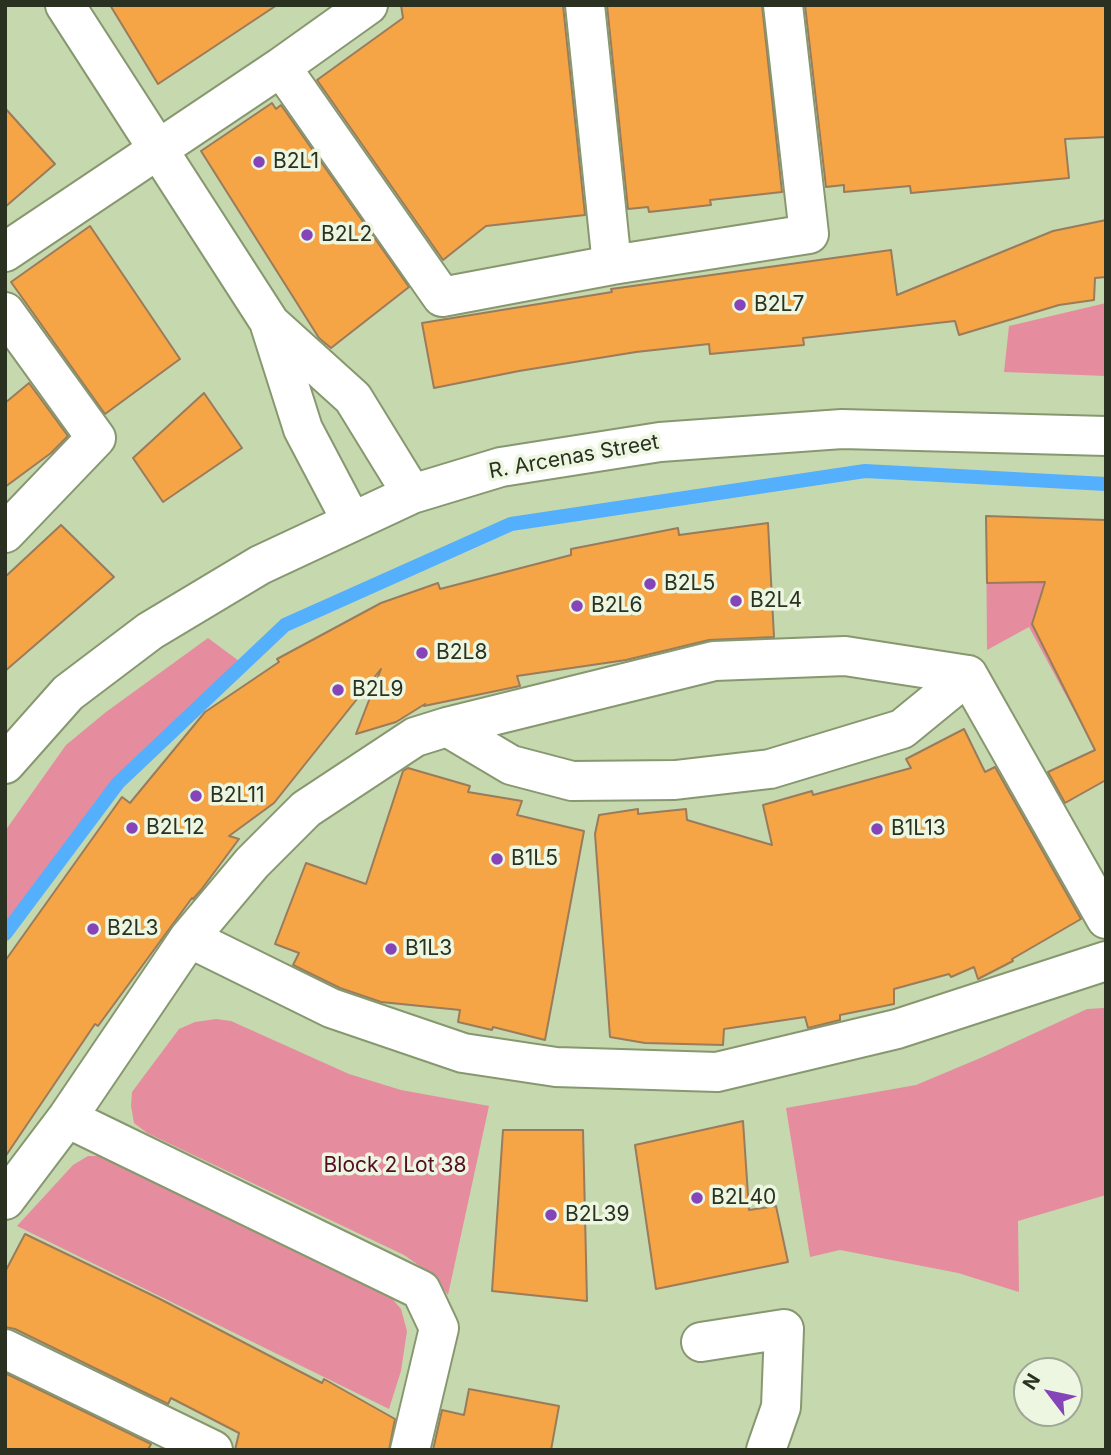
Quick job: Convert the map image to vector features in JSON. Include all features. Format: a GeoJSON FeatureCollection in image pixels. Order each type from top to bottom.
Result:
{"type":"FeatureCollection","features":[{"type":"Feature","properties":{"kind":"street"},"geometry":{"type":"LineString","coordinates":[[65,5],[270,323],[353,398],[412,494]]}},
{"type":"Feature","properties":{"kind":"street"},"geometry":{"type":"LineString","coordinates":[[5,252],[281,67],[368,5]]}},
{"type":"Feature","properties":{"kind":"street"},"geometry":{"type":"LineString","coordinates":[[585,5],[612,265]]}},
{"type":"Feature","properties":{"kind":"street"},"geometry":{"type":"LineString","coordinates":[[281,67],[442,297],[612,265],[809,234],[783,5]]}},
{"type":"Feature","properties":{"kind":"street"},"geometry":{"type":"LineString","coordinates":[[5,312],[96,438],[5,533]]}},
{"type":"Feature","properties":{"kind":"street"},"geometry":{"type":"LineString","coordinates":[[270,323],[303,429],[352,522]]}},
{"type":"Feature","properties":{"kind":"street","name":"R. Arcenas Street"},"geometry":{"type":"LineString","coordinates":[[5,764],[68,693],[150,631],[260,565],[412,494],[500,467],[660,442],[842,429],[1106,436]]}},
{"type":"Feature","properties":{"kind":"street"},"geometry":{"type":"LineString","coordinates":[[5,1200],[67,1118],[189,938],[252,863],[306,808],[415,737],[714,662],[845,656],[968,675]]}},
{"type":"Feature","properties":{"kind":"street"},"geometry":{"type":"LineString","coordinates":[[447,727],[511,765],[572,781],[675,780],[770,769],[902,729],[968,675]]}},
{"type":"Feature","properties":{"kind":"street"},"geometry":{"type":"LineString","coordinates":[[968,675],[1106,919]]}},
{"type":"Feature","properties":{"kind":"street"},"geometry":{"type":"LineString","coordinates":[[189,938],[331,1008],[463,1053],[556,1067],[717,1072],[897,1029],[1106,961]]}},
{"type":"Feature","properties":{"kind":"street"},"geometry":{"type":"LineString","coordinates":[[67,1118],[421,1290],[439,1328],[410,1450]]}},
{"type":"Feature","properties":{"kind":"street"},"geometry":{"type":"LineString","coordinates":[[701,1342],[784,1329],[781,1407],[766,1450]]}},
{"type":"Feature","properties":{"kind":"street"},"geometry":{"type":"LineString","coordinates":[[5,1349],[213,1450]]}},
{"type":"Feature","properties":{"kind":"green space"},"geometry":{"type":"Polygon","coordinates":[[[1106,303],[1106,376],[1004,372],[1009,326],[1106,303]]]}},
{"type":"Feature","properties":{"kind":"green space"},"geometry":{"type":"Polygon","coordinates":[[[986,516],[1106,520],[1106,770],[1029,627],[987,650],[986,516]]]}},
{"type":"Feature","properties":{"kind":"green space"},"geometry":{"type":"Polygon","coordinates":[[[208,638],[243,664],[118,783],[5,934],[5,831],[66,745],[106,712],[208,638]]]}},
{"type":"Feature","properties":{"kind":"green space"},"geometry":{"type":"Polygon","coordinates":[[[1104,1008],[1106,1195],[1018,1221],[1019,1292],[958,1273],[840,1250],[810,1257],[786,1108],[916,1085],[1087,1009],[1104,1008]]]}},
{"type":"Feature","properties":{"kind":"green space","name":"Block 2 Lot 38"},"geometry":{"type":"Polygon","coordinates":[[[216,1019],[231,1021],[349,1074],[401,1090],[489,1106],[448,1295],[431,1274],[404,1255],[147,1133],[134,1123],[132,1092],[179,1029],[195,1022],[216,1019]]]}},
{"type":"Feature","properties":{"kind":"green space"},"geometry":{"type":"Polygon","coordinates":[[[88,1156],[103,1156],[389,1295],[401,1309],[407,1331],[401,1371],[389,1409],[17,1226],[73,1165],[88,1156]]]}},
{"type":"Feature","properties":{"kind":"building"},"geometry":{"type":"Polygon","coordinates":[[[110,5],[277,5],[158,84],[110,5]]]}},
{"type":"Feature","properties":{"kind":"building"},"geometry":{"type":"Polygon","coordinates":[[[401,5],[563,5],[585,215],[486,226],[443,260],[317,80],[403,18],[401,5]]]}},
{"type":"Feature","properties":{"kind":"building"},"geometry":{"type":"Polygon","coordinates":[[[607,5],[762,5],[782,192],[710,200],[711,205],[649,212],[648,207],[628,209],[607,5]]]}},
{"type":"Feature","properties":{"kind":"building"},"geometry":{"type":"Polygon","coordinates":[[[805,5],[1106,5],[1106,137],[1065,139],[1069,178],[911,193],[910,186],[844,192],[844,185],[826,187],[805,5]]]}},
{"type":"Feature","properties":{"kind":"building"},"geometry":{"type":"Polygon","coordinates":[[[272,103],[276,109],[281,105],[409,287],[331,348],[319,338],[201,151],[272,103]]]}},
{"type":"Feature","properties":{"kind":"building"},"geometry":{"type":"Polygon","coordinates":[[[5,108],[55,164],[5,207],[5,108]]]}},
{"type":"Feature","properties":{"kind":"building"},"geometry":{"type":"Polygon","coordinates":[[[1106,220],[1106,277],[1095,278],[1094,300],[1059,305],[959,335],[955,321],[803,338],[804,345],[710,354],[709,344],[636,352],[434,388],[422,323],[612,292],[611,289],[891,250],[897,295],[1053,231],[1106,220]]]}},
{"type":"Feature","properties":{"kind":"building"},"geometry":{"type":"Polygon","coordinates":[[[90,226],[180,359],[105,414],[11,282],[90,226]]]}},
{"type":"Feature","properties":{"kind":"building"},"geometry":{"type":"Polygon","coordinates":[[[29,383],[68,436],[51,453],[5,487],[5,403],[29,383]]]}},
{"type":"Feature","properties":{"kind":"building"},"geometry":{"type":"Polygon","coordinates":[[[204,393],[242,448],[163,502],[133,458],[204,393]]]}},
{"type":"Feature","properties":{"kind":"building"},"geometry":{"type":"Polygon","coordinates":[[[986,516],[1106,520],[1106,780],[1065,803],[1048,772],[1095,750],[1032,624],[1045,582],[987,583],[986,516]]]}},
{"type":"Feature","properties":{"kind":"building"},"geometry":{"type":"Polygon","coordinates":[[[768,523],[774,637],[709,640],[626,660],[517,676],[520,686],[424,706],[425,704],[396,722],[356,734],[381,669],[274,803],[229,836],[239,839],[98,1026],[95,1024],[5,1157],[5,961],[122,797],[130,803],[205,712],[279,662],[277,659],[381,603],[438,583],[440,589],[571,555],[571,549],[678,528],[679,535],[768,523]]]}},
{"type":"Feature","properties":{"kind":"building"},"geometry":{"type":"Polygon","coordinates":[[[61,525],[114,577],[5,671],[5,577],[61,525]]]}},
{"type":"Feature","properties":{"kind":"building"},"geometry":{"type":"Polygon","coordinates":[[[964,729],[985,772],[995,767],[1081,919],[978,979],[974,967],[951,977],[949,974],[894,989],[894,1004],[840,1015],[840,1020],[808,1028],[805,1017],[724,1029],[723,1045],[645,1043],[610,1037],[595,834],[599,815],[638,809],[638,814],[686,809],[687,820],[772,845],[763,805],[812,791],[813,795],[911,768],[906,759],[964,729]]]}},
{"type":"Feature","properties":{"kind":"building"},"geometry":{"type":"Polygon","coordinates":[[[408,768],[470,786],[468,792],[522,801],[517,815],[584,831],[545,1040],[493,1027],[492,1030],[458,1022],[460,1010],[381,1002],[340,988],[293,965],[299,953],[275,944],[306,863],[366,884],[403,771],[408,768]]]}},
{"type":"Feature","properties":{"kind":"building","name":"B2L40"},"geometry":{"type":"Polygon","coordinates":[[[743,1121],[749,1210],[776,1206],[788,1262],[656,1289],[635,1145],[743,1121]]]}},
{"type":"Feature","properties":{"kind":"building","name":"B2L39"},"geometry":{"type":"Polygon","coordinates":[[[503,1130],[583,1130],[587,1301],[492,1291],[503,1130]]]}},
{"type":"Feature","properties":{"kind":"building"},"geometry":{"type":"Polygon","coordinates":[[[25,1234],[160,1299],[322,1383],[324,1379],[395,1419],[389,1450],[235,1450],[239,1433],[171,1398],[168,1404],[15,1329],[5,1327],[5,1272],[25,1234]]]}},
{"type":"Feature","properties":{"kind":"building"},"geometry":{"type":"Polygon","coordinates":[[[5,1373],[151,1444],[148,1450],[5,1450],[5,1373]]]}},
{"type":"Feature","properties":{"kind":"building"},"geometry":{"type":"Polygon","coordinates":[[[469,1389],[559,1406],[551,1450],[433,1450],[442,1410],[464,1415],[469,1389]]]}},
{"type":"Feature","properties":{"kind":"waterway"},"geometry":{"type":"LineString","coordinates":[[5,934],[118,783],[285,625],[511,524],[865,471],[1106,484]]}},
{"type":"Feature","properties":{"kind":"place","name":"B2L1"},"geometry":{"type":"Point","coordinates":[259,162]}},
{"type":"Feature","properties":{"kind":"place","name":"B2L2"},"geometry":{"type":"Point","coordinates":[307,235]}},
{"type":"Feature","properties":{"kind":"place","name":"B2L7"},"geometry":{"type":"Point","coordinates":[740,305]}},
{"type":"Feature","properties":{"kind":"place","name":"B2L5"},"geometry":{"type":"Point","coordinates":[650,584]}},
{"type":"Feature","properties":{"kind":"place","name":"B2L4"},"geometry":{"type":"Point","coordinates":[736,601]}},
{"type":"Feature","properties":{"kind":"place","name":"B2L6"},"geometry":{"type":"Point","coordinates":[577,606]}},
{"type":"Feature","properties":{"kind":"place","name":"B2L8"},"geometry":{"type":"Point","coordinates":[422,653]}},
{"type":"Feature","properties":{"kind":"place","name":"B2L9"},"geometry":{"type":"Point","coordinates":[338,690]}},
{"type":"Feature","properties":{"kind":"place","name":"B2L11"},"geometry":{"type":"Point","coordinates":[196,796]}},
{"type":"Feature","properties":{"kind":"place","name":"B2L12"},"geometry":{"type":"Point","coordinates":[132,828]}},
{"type":"Feature","properties":{"kind":"place","name":"B1L13"},"geometry":{"type":"Point","coordinates":[877,829]}},
{"type":"Feature","properties":{"kind":"place","name":"B1L5"},"geometry":{"type":"Point","coordinates":[497,859]}},
{"type":"Feature","properties":{"kind":"place","name":"B2L3"},"geometry":{"type":"Point","coordinates":[93,929]}},
{"type":"Feature","properties":{"kind":"place","name":"B1L3"},"geometry":{"type":"Point","coordinates":[391,949]}},
{"type":"Feature","properties":{"kind":"place","name":"B2L40"},"geometry":{"type":"Point","coordinates":[697,1198]}},
{"type":"Feature","properties":{"kind":"place","name":"B2L39"},"geometry":{"type":"Point","coordinates":[551,1215]}}]}
